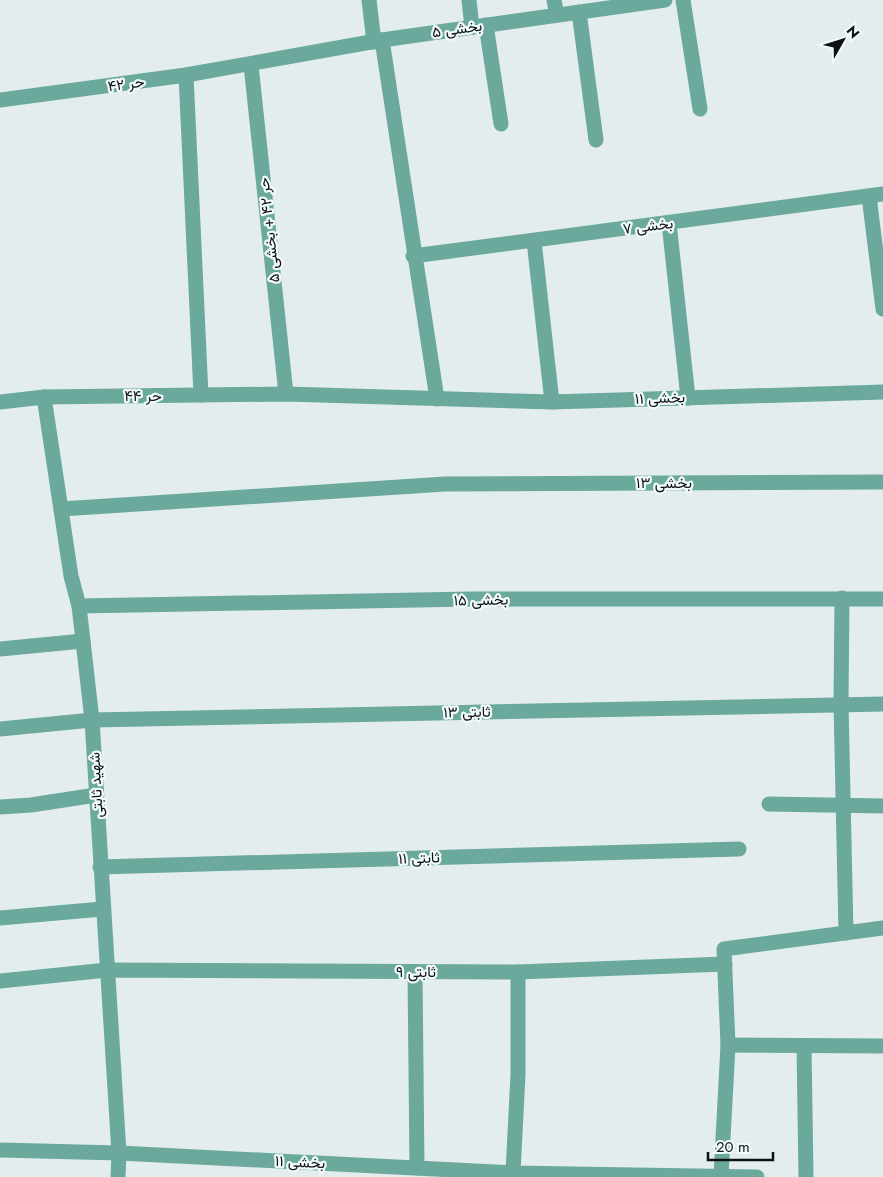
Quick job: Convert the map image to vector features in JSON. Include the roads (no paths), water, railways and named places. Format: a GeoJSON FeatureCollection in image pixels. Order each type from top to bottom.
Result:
{"type":"FeatureCollection","features":[{"type":"Feature","properties":{"kind":"street"},"geometry":{"type":"LineString","coordinates":[[369,0],[378,41],[437,399]]}},
{"type":"Feature","properties":{"kind":"street"},"geometry":{"type":"LineString","coordinates":[[468,0],[479,26],[501,124]]}},
{"type":"Feature","properties":{"kind":"street"},"geometry":{"type":"LineString","coordinates":[[554,0],[557,15]]}},
{"type":"Feature","properties":{"kind":"street","name":"بخشی ۵"},"geometry":{"type":"LineString","coordinates":[[251,65],[378,41],[665,0]]}},
{"type":"Feature","properties":{"kind":"street"},"geometry":{"type":"LineString","coordinates":[[682,0],[700,109]]}},
{"type":"Feature","properties":{"kind":"street"},"geometry":{"type":"LineString","coordinates":[[579,12],[596,140]]}},
{"type":"Feature","properties":{"kind":"street","name":"حر ۴۲"},"geometry":{"type":"LineString","coordinates":[[0,100],[186,76],[251,65]]}},
{"type":"Feature","properties":{"kind":"street","name":"حر ۴۲ + بخشی ۵"},"geometry":{"type":"LineString","coordinates":[[251,65],[286,394]]}},
{"type":"Feature","properties":{"kind":"street"},"geometry":{"type":"LineString","coordinates":[[186,76],[201,395]]}},
{"type":"Feature","properties":{"kind":"street"},"geometry":{"type":"LineString","coordinates":[[876,195],[883,309]]}},
{"type":"Feature","properties":{"kind":"street","name":"بخشی ۷"},"geometry":{"type":"LineString","coordinates":[[414,256],[876,195]]}},
{"type":"Feature","properties":{"kind":"street"},"geometry":{"type":"LineString","coordinates":[[669,223],[688,398]]}},
{"type":"Feature","properties":{"kind":"street"},"geometry":{"type":"LineString","coordinates":[[534,241],[552,402]]}},
{"type":"Feature","properties":{"kind":"street","name":"بخشی ۱۱"},"geometry":{"type":"LineString","coordinates":[[286,394],[552,402],[883,392]]}},
{"type":"Feature","properties":{"kind":"street","name":"حر ۴۴"},"geometry":{"type":"LineString","coordinates":[[0,402],[44,396],[286,394]]}},
{"type":"Feature","properties":{"kind":"street","name":"شهید ثابتی"},"geometry":{"type":"LineString","coordinates":[[44,396],[71,576],[79,606],[92,720],[102,908],[119,1153],[118,1177]]}},
{"type":"Feature","properties":{"kind":"street","name":"بخشی ۱۳"},"geometry":{"type":"LineString","coordinates":[[61,509],[444,484],[883,482]]}},
{"type":"Feature","properties":{"kind":"street"},"geometry":{"type":"LineString","coordinates":[[842,598],[842,805],[846,934]]}},
{"type":"Feature","properties":{"kind":"street","name":"بخشی ۱۵"},"geometry":{"type":"LineString","coordinates":[[79,606],[472,599],[883,599]]}},
{"type":"Feature","properties":{"kind":"street"},"geometry":{"type":"LineString","coordinates":[[0,649],[83,642]]}},
{"type":"Feature","properties":{"kind":"street","name":"ثابتی ۱۳"},"geometry":{"type":"LineString","coordinates":[[0,729],[92,720],[883,704]]}},
{"type":"Feature","properties":{"kind":"street"},"geometry":{"type":"LineString","coordinates":[[0,807],[31,805],[96,795]]}},
{"type":"Feature","properties":{"kind":"street"},"geometry":{"type":"LineString","coordinates":[[769,804],[883,806]]}},
{"type":"Feature","properties":{"kind":"street","name":"ثابتی ۱۱"},"geometry":{"type":"LineString","coordinates":[[100,867],[739,849]]}},
{"type":"Feature","properties":{"kind":"street"},"geometry":{"type":"LineString","coordinates":[[0,918],[102,908]]}},
{"type":"Feature","properties":{"kind":"street"},"geometry":{"type":"LineString","coordinates":[[721,1176],[728,1045],[724,949],[883,928]]}},
{"type":"Feature","properties":{"kind":"street","name":"ثابتی ۹"},"geometry":{"type":"LineString","coordinates":[[0,981],[107,970],[518,972],[725,964]]}},
{"type":"Feature","properties":{"kind":"street"},"geometry":{"type":"LineString","coordinates":[[415,972],[417,1168]]}},
{"type":"Feature","properties":{"kind":"street"},"geometry":{"type":"LineString","coordinates":[[513,1173],[518,1074],[518,972]]}},
{"type":"Feature","properties":{"kind":"street"},"geometry":{"type":"LineString","coordinates":[[728,1045],[883,1046]]}},
{"type":"Feature","properties":{"kind":"street"},"geometry":{"type":"LineString","coordinates":[[804,1046],[806,1177]]}},
{"type":"Feature","properties":{"kind":"street","name":"بخشی ۱۱"},"geometry":{"type":"LineString","coordinates":[[0,1150],[119,1153],[513,1173],[757,1177]]}}]}
